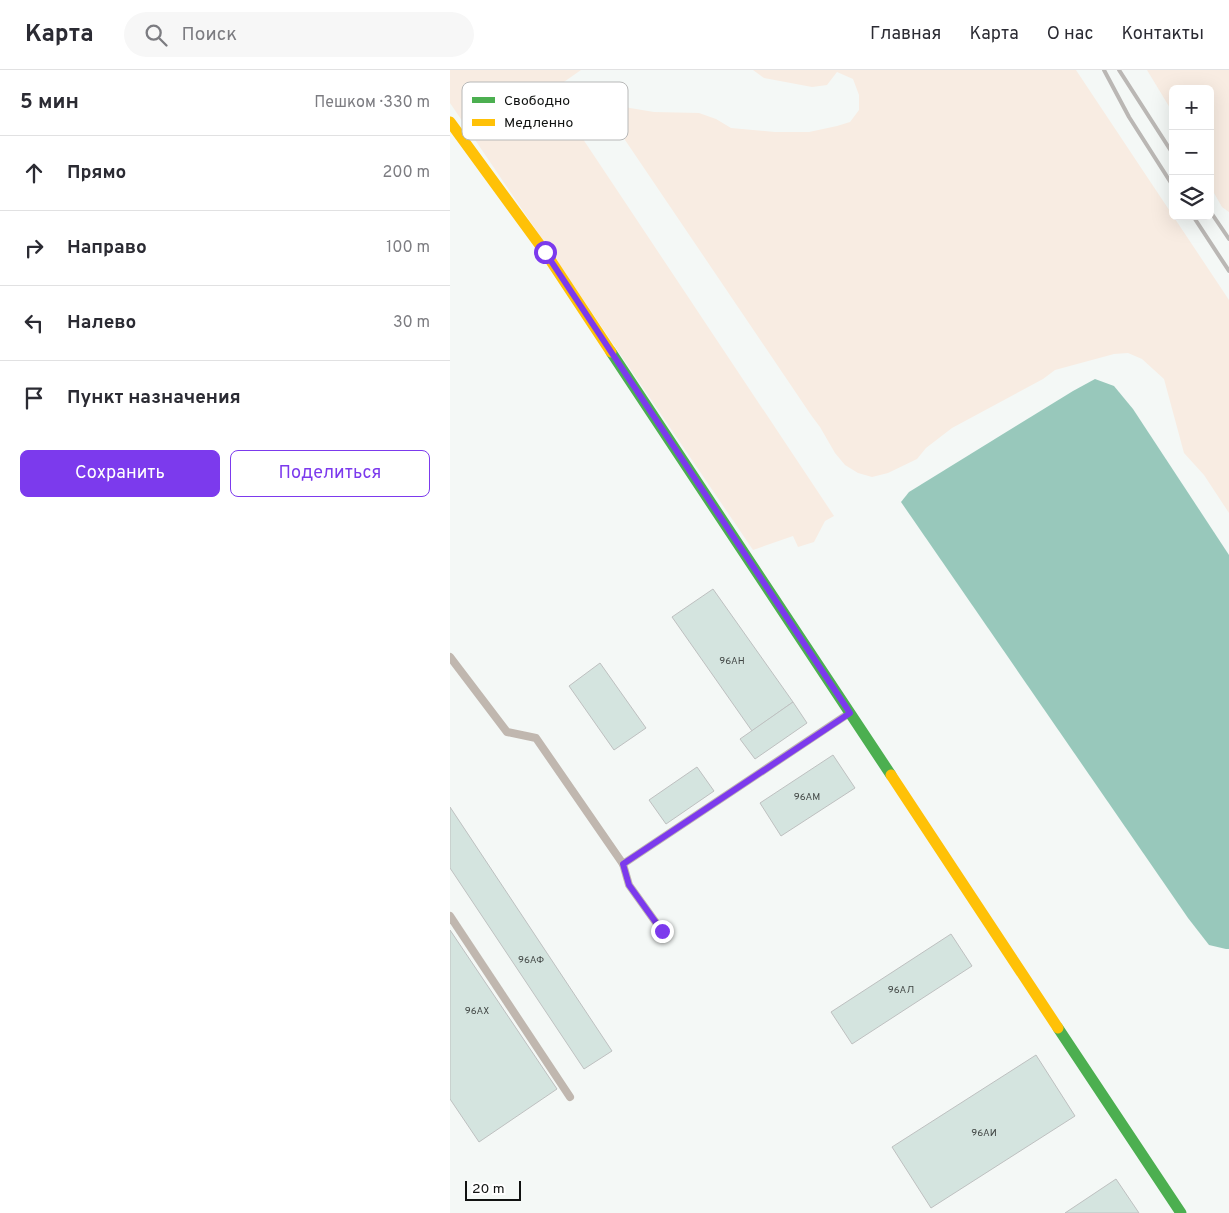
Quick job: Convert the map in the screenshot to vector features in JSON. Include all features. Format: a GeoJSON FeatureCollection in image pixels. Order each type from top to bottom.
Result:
{"type":"FeatureCollection","features":[{"type":"Feature","properties":{"kind":"street"},"geometry":{"type":"LineString","coordinates":[[450,122],[462,138]]}},
{"type":"Feature","properties":{"kind":"street"},"geometry":{"type":"LineString","coordinates":[[463,140],[545,252],[1181,1213]]}},
{"type":"Feature","properties":{"kind":"lane"},"geometry":{"type":"LineString","coordinates":[[450,657],[507,732],[536,738],[623,864],[629,885],[662,931]]}},
{"type":"Feature","properties":{"kind":"lane"},"geometry":{"type":"LineString","coordinates":[[623,864],[850,713]]}},
{"type":"Feature","properties":{"kind":"lane"},"geometry":{"type":"LineString","coordinates":[[450,916],[570,1097]]}},
{"type":"Feature","properties":{"kind":"shaded area"},"geometry":{"type":"Polygon","coordinates":[[[450,70],[581,70],[564,82],[462,82],[462,121],[450,103],[450,70]]]}},
{"type":"Feature","properties":{"kind":"shaded area"},"geometry":{"type":"Polygon","coordinates":[[[753,70],[1076,70],[1169,210],[1169,220],[1176,220],[1229,300],[1229,513],[1204,475],[1184,453],[1164,379],[1142,359],[1128,353],[1114,354],[1055,370],[1043,379],[952,428],[926,448],[917,459],[888,473],[872,477],[858,473],[845,465],[835,453],[820,427],[625,140],[628,140],[628,108],[654,112],[699,113],[716,119],[731,128],[775,132],[809,132],[837,126],[850,122],[859,110],[859,95],[853,79],[837,72],[827,85],[812,87],[764,78],[753,70]]]}},
{"type":"Feature","properties":{"kind":"shaded area"},"geometry":{"type":"Polygon","coordinates":[[[1147,70],[1229,70],[1229,212],[1222,207],[1214,193],[1214,85],[1169,85],[1169,106],[1147,70]]]}},
{"type":"Feature","properties":{"kind":"shaded area"},"geometry":{"type":"Polygon","coordinates":[[[475,140],[584,140],[834,516],[825,521],[814,542],[798,547],[793,536],[753,550],[475,140]]]}},
{"type":"Feature","properties":{"kind":"shaded area"},"geometry":{"type":"Polygon","coordinates":[[[1095,379],[1114,386],[1133,409],[1229,555],[1229,949],[1209,945],[1188,918],[901,502],[909,492],[1095,379]]]}},
{"type":"Feature","properties":{"kind":"building"},"geometry":{"type":"Polygon","coordinates":[[[713,589],[793,702],[752,731],[672,617],[713,589]]]}},
{"type":"Feature","properties":{"kind":"building"},"geometry":{"type":"Polygon","coordinates":[[[600,663],[646,728],[614,750],[569,686],[600,663]]]}},
{"type":"Feature","properties":{"kind":"building"},"geometry":{"type":"Polygon","coordinates":[[[793,702],[807,723],[755,759],[740,739],[793,702]]]}},
{"type":"Feature","properties":{"kind":"building"},"geometry":{"type":"Polygon","coordinates":[[[833,755],[855,788],[781,836],[760,803],[833,755]]]}},
{"type":"Feature","properties":{"kind":"building"},"geometry":{"type":"Polygon","coordinates":[[[697,767],[714,791],[666,824],[649,800],[697,767]]]}},
{"type":"Feature","properties":{"kind":"building"},"geometry":{"type":"Polygon","coordinates":[[[450,807],[612,1051],[584,1069],[450,868],[450,807]]]}},
{"type":"Feature","properties":{"kind":"building"},"geometry":{"type":"Polygon","coordinates":[[[450,930],[557,1089],[479,1142],[450,1099],[450,930]]]}},
{"type":"Feature","properties":{"kind":"building"},"geometry":{"type":"Polygon","coordinates":[[[951,934],[972,966],[852,1044],[831,1012],[951,934]]]}},
{"type":"Feature","properties":{"kind":"building"},"geometry":{"type":"Polygon","coordinates":[[[1036,1055],[1075,1116],[931,1208],[892,1147],[1036,1055]]]}},
{"type":"Feature","properties":{"kind":"building"},"geometry":{"type":"Polygon","coordinates":[[[1116,1179],[1139,1213],[1065,1213],[1116,1179]]]}},
{"type":"Feature","properties":{"kind":"railway"},"geometry":{"type":"LineString","coordinates":[[1104,70],[1129,117],[1169,180]]}},
{"type":"Feature","properties":{"kind":"railway"},"geometry":{"type":"LineString","coordinates":[[1119,70],[1169,148]]}},
{"type":"Feature","properties":{"kind":"railway"},"geometry":{"type":"LineString","coordinates":[[1214,217],[1229,239]]}},
{"type":"Feature","properties":{"kind":"railway"},"geometry":{"type":"LineString","coordinates":[[1196,220],[1229,271]]}},
{"type":"Feature","properties":{"kind":"traffic: fast"},"geometry":{"type":"LineString","coordinates":[[611,352],[891,775]]}},
{"type":"Feature","properties":{"kind":"traffic: fast"},"geometry":{"type":"LineString","coordinates":[[1058,1028],[1181,1213]]}},
{"type":"Feature","properties":{"kind":"traffic: slow"},"geometry":{"type":"LineString","coordinates":[[450,122],[462,138]]}},
{"type":"Feature","properties":{"kind":"traffic: slow"},"geometry":{"type":"LineString","coordinates":[[463,140],[545,252],[611,352]]}},
{"type":"Feature","properties":{"kind":"traffic: slow"},"geometry":{"type":"LineString","coordinates":[[891,775],[1058,1028]]}},
{"type":"Feature","properties":{"kind":"route"},"geometry":{"type":"LineString","coordinates":[[545,252],[850,713],[623,864],[629,885],[662,931]]}}]}
